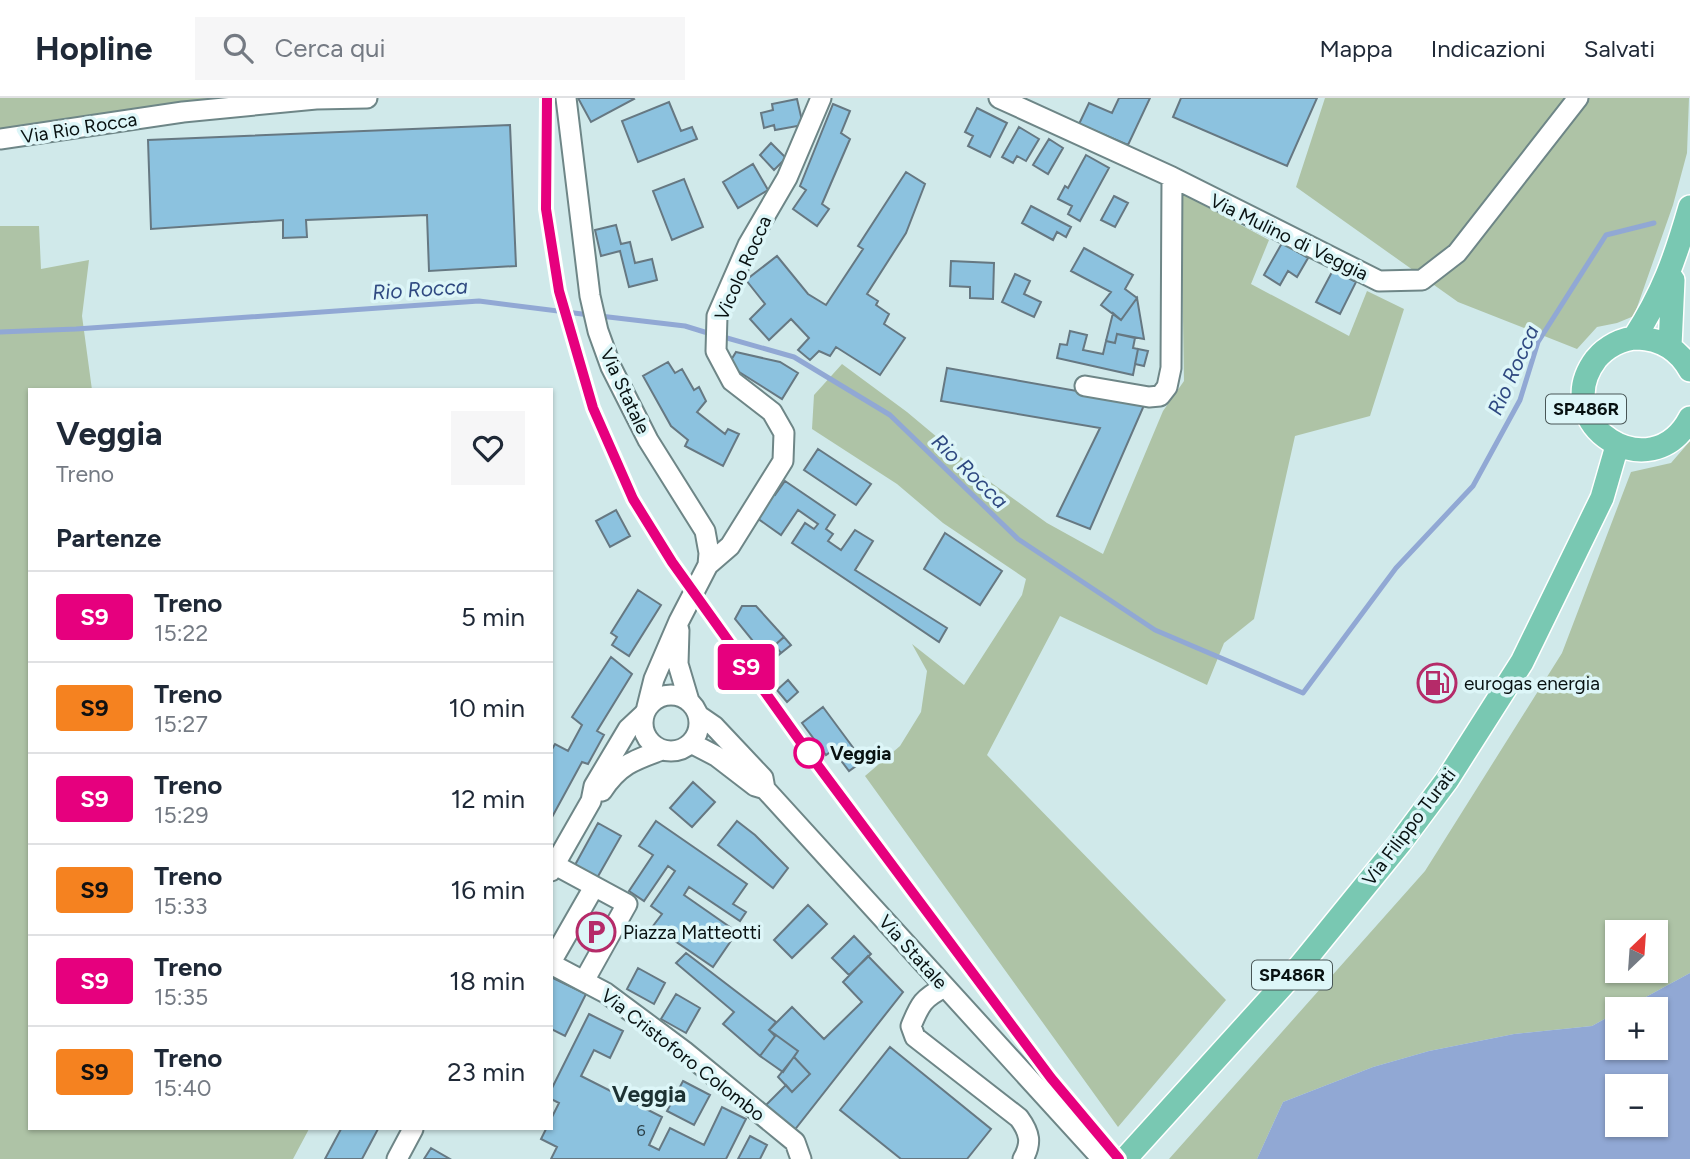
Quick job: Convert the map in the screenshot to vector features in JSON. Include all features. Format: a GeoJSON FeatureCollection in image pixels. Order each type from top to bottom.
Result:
{"type":"FeatureCollection","features":[{"type":"Feature","properties":{"kind":"main road"},"geometry":{"type":"LineString","coordinates":[[1690,208],[1675,260],[1655,305],[1634,338],[1653,339],[1670,346],[1684,359],[1690,370]]}},
{"type":"Feature","properties":{"kind":"main road"},"geometry":{"type":"LineString","coordinates":[[1670,346],[1675,260]]}},
{"type":"Feature","properties":{"kind":"main road","name":"SP486R"},"geometry":{"type":"LineString","coordinates":[[1634,338],[1616,343],[1601,353],[1590,367],[1584,383],[1588,416],[1605,439],[1617,446],[1635,450],[1654,449],[1671,441],[1685,428],[1690,418]]}},
{"type":"Feature","properties":{"kind":"main road","name":"Via Filippo Turati"},"geometry":{"type":"LineString","coordinates":[[1125,1159],[1300,966],[1400,843],[1447,780],[1522,662],[1602,498],[1617,446]]}},
{"type":"Feature","properties":{"kind":"street","name":"Via Rio Rocca"},"geometry":{"type":"LineString","coordinates":[[0,139],[183,112],[316,99],[367,98]]}},
{"type":"Feature","properties":{"kind":"street","name":"Via Statale"},"geometry":{"type":"LineString","coordinates":[[566,98],[590,296],[598,331],[611,367],[648,440],[705,531],[708,565]]}},
{"type":"Feature","properties":{"kind":"street","name":"Vicolo Rocca"},"geometry":{"type":"LineString","coordinates":[[708,565],[730,546],[783,461],[784,433],[772,412],[732,381],[716,351],[717,316],[748,245],[787,178],[821,98]]}},
{"type":"Feature","properties":{"kind":"street","name":"Via Mulino di Veggia"},"geometry":{"type":"LineString","coordinates":[[999,98],[1172,177],[1378,281],[1422,280],[1457,253],[1577,98]]}},
{"type":"Feature","properties":{"kind":"street"},"geometry":{"type":"LineString","coordinates":[[1085,387],[1149,397],[1160,396],[1167,387],[1173,337],[1172,177]]}},
{"type":"Feature","properties":{"kind":"street"},"geometry":{"type":"LineString","coordinates":[[662,750],[648,740],[642,724],[645,711],[654,679],[679,621],[708,565]]}},
{"type":"Feature","properties":{"kind":"street"},"geometry":{"type":"LineString","coordinates":[[584,981],[627,904],[553,868],[591,801],[612,776],[629,762],[662,750],[677,751],[691,743],[698,730],[694,708],[678,664],[679,621]]}},
{"type":"Feature","properties":{"kind":"street"},"geometry":{"type":"LineString","coordinates":[[591,801],[594,786],[628,729],[653,700],[672,695],[694,708]]}},
{"type":"Feature","properties":{"kind":"street","name":"Via Statale"},"geometry":{"type":"LineString","coordinates":[[694,708],[763,778],[765,789]]}},
{"type":"Feature","properties":{"kind":"street","name":"Via Statale"},"geometry":{"type":"LineString","coordinates":[[691,743],[716,756],[755,786],[765,789],[1102,1159]]}},
{"type":"Feature","properties":{"kind":"street"},"geometry":{"type":"LineString","coordinates":[[553,959],[594,887]]}},
{"type":"Feature","properties":{"kind":"street","name":"Via Cristoforo Colombo"},"geometry":{"type":"LineString","coordinates":[[553,964],[606,993],[662,1034],[795,1142],[801,1159]]}},
{"type":"Feature","properties":{"kind":"street"},"geometry":{"type":"LineString","coordinates":[[945,987],[920,1004],[911,1026],[915,1038],[1020,1118],[1029,1131],[1029,1148],[1023,1159]]}},
{"type":"Feature","properties":{"kind":"street"},"geometry":{"type":"LineString","coordinates":[[397,1159],[412,1130]]}},
{"type":"Feature","properties":{"kind":"green space"},"geometry":{"type":"Polygon","coordinates":[[[0,98],[239,98],[0,129],[0,98]]]}},
{"type":"Feature","properties":{"kind":"green space"},"geometry":{"type":"Polygon","coordinates":[[[1325,98],[1689,98],[1687,153],[1673,205],[1634,316],[1597,327],[1577,349],[1458,302],[1296,187],[1325,98]]]}},
{"type":"Feature","properties":{"kind":"green space"},"geometry":{"type":"Polygon","coordinates":[[[1181,193],[1269,240],[1251,284],[1349,336],[1367,291],[1404,309],[1370,416],[1295,436],[1254,619],[1224,643],[1207,685],[1060,616],[987,755],[1226,1000],[1118,1127],[865,776],[900,746],[921,712],[927,671],[912,644],[964,685],[1022,595],[1026,579],[943,523],[897,484],[812,429],[814,395],[842,364],[907,412],[993,484],[1047,523],[1103,554],[1163,411],[1184,381],[1181,193]]]}},
{"type":"Feature","properties":{"kind":"green space"},"geometry":{"type":"Polygon","coordinates":[[[0,226],[39,226],[41,269],[89,260],[82,316],[92,388],[28,388],[28,1130],[308,1130],[293,1159],[0,1159],[0,226]]]}},
{"type":"Feature","properties":{"kind":"green space"},"geometry":{"type":"Polygon","coordinates":[[[1690,441],[1690,973],[1646,997],[1605,997],[1605,1019],[1592,1026],[1514,1034],[1429,1051],[1373,1067],[1283,1102],[1257,1159],[1169,1159],[1425,871],[1562,653],[1631,472],[1671,463],[1690,441]]]}},
{"type":"Feature","properties":{"kind":"water"},"geometry":{"type":"Polygon","coordinates":[[[1690,973],[1690,1159],[1257,1159],[1283,1102],[1373,1067],[1429,1051],[1514,1034],[1592,1026],[1605,1019],[1605,1060],[1668,1060],[1668,997],[1646,997],[1690,973]]]}},
{"type":"Feature","properties":{"kind":"building"},"geometry":{"type":"Polygon","coordinates":[[[578,98],[633,98],[634,99],[591,122],[578,98]]]}},
{"type":"Feature","properties":{"kind":"building"},"geometry":{"type":"Polygon","coordinates":[[[1119,98],[1150,98],[1128,145],[1079,124],[1089,103],[1112,113],[1119,98]]]}},
{"type":"Feature","properties":{"kind":"building"},"geometry":{"type":"Polygon","coordinates":[[[1181,98],[1317,98],[1287,166],[1173,117],[1181,98]]]}},
{"type":"Feature","properties":{"kind":"building"},"geometry":{"type":"Polygon","coordinates":[[[797,99],[803,125],[775,130],[774,125],[764,128],[761,113],[773,110],[772,104],[797,99]]]}},
{"type":"Feature","properties":{"kind":"building"},"geometry":{"type":"Polygon","coordinates":[[[669,102],[681,131],[692,127],[697,139],[638,162],[622,121],[669,102]]]}},
{"type":"Feature","properties":{"kind":"building"},"geometry":{"type":"Polygon","coordinates":[[[833,104],[850,111],[841,133],[850,139],[822,204],[829,209],[817,226],[793,209],[806,190],[800,186],[833,104]]]}},
{"type":"Feature","properties":{"kind":"building"},"geometry":{"type":"Polygon","coordinates":[[[977,108],[1007,123],[990,157],[968,146],[973,136],[965,132],[977,108]]]}},
{"type":"Feature","properties":{"kind":"building"},"geometry":{"type":"Polygon","coordinates":[[[510,125],[516,266],[429,271],[427,215],[306,220],[307,237],[283,238],[283,220],[151,229],[148,140],[510,125]]]}},
{"type":"Feature","properties":{"kind":"building"},"geometry":{"type":"Polygon","coordinates":[[[1019,127],[1039,139],[1026,161],[1017,156],[1013,163],[1002,157],[1019,127]]]}},
{"type":"Feature","properties":{"kind":"building"},"geometry":{"type":"Polygon","coordinates":[[[1049,139],[1063,148],[1048,174],[1033,165],[1049,139]]]}},
{"type":"Feature","properties":{"kind":"building"},"geometry":{"type":"Polygon","coordinates":[[[771,143],[786,158],[774,170],[760,155],[771,143]]]}},
{"type":"Feature","properties":{"kind":"building"},"geometry":{"type":"Polygon","coordinates":[[[1086,155],[1109,168],[1080,221],[1068,214],[1072,206],[1058,199],[1065,186],[1068,188],[1086,155]]]}},
{"type":"Feature","properties":{"kind":"building"},"geometry":{"type":"Polygon","coordinates":[[[753,164],[768,190],[738,208],[723,182],[753,164]]]}},
{"type":"Feature","properties":{"kind":"building"},"geometry":{"type":"Polygon","coordinates":[[[906,172],[925,184],[906,233],[867,294],[878,301],[876,305],[889,314],[884,324],[905,338],[880,375],[836,347],[830,356],[819,351],[810,360],[798,350],[809,338],[791,319],[769,340],[750,319],[765,304],[746,280],[777,256],[808,294],[826,305],[863,249],[858,246],[906,172]]]}},
{"type":"Feature","properties":{"kind":"building"},"geometry":{"type":"Polygon","coordinates":[[[684,179],[703,227],[672,240],[653,191],[684,179]]]}},
{"type":"Feature","properties":{"kind":"building"},"geometry":{"type":"Polygon","coordinates":[[[1114,196],[1128,203],[1115,227],[1101,220],[1114,196]]]}},
{"type":"Feature","properties":{"kind":"building"},"geometry":{"type":"Polygon","coordinates":[[[1031,206],[1071,227],[1066,237],[1057,232],[1053,240],[1022,223],[1031,206]]]}},
{"type":"Feature","properties":{"kind":"building"},"geometry":{"type":"Polygon","coordinates":[[[616,225],[621,244],[630,242],[635,263],[652,259],[657,280],[629,287],[620,251],[601,256],[595,230],[616,225]]]}},
{"type":"Feature","properties":{"kind":"building"},"geometry":{"type":"Polygon","coordinates":[[[1282,243],[1308,258],[1297,277],[1288,271],[1280,285],[1264,275],[1282,243]]]}},
{"type":"Feature","properties":{"kind":"building"},"geometry":{"type":"Polygon","coordinates":[[[1084,248],[1133,275],[1125,289],[1137,298],[1121,320],[1101,305],[1111,292],[1071,271],[1084,248]]]}},
{"type":"Feature","properties":{"kind":"building"},"geometry":{"type":"Polygon","coordinates":[[[951,261],[994,263],[993,299],[970,298],[970,287],[950,286],[951,261]]]}},
{"type":"Feature","properties":{"kind":"building"},"geometry":{"type":"Polygon","coordinates":[[[1333,270],[1356,282],[1340,314],[1316,302],[1333,270]]]}},
{"type":"Feature","properties":{"kind":"building"},"geometry":{"type":"Polygon","coordinates":[[[1015,274],[1030,281],[1024,294],[1041,302],[1034,317],[1002,302],[1015,274]]]}},
{"type":"Feature","properties":{"kind":"building"},"geometry":{"type":"Polygon","coordinates":[[[1137,298],[1144,339],[1117,334],[1115,343],[1106,341],[1113,313],[1121,320],[1137,298]]]}},
{"type":"Feature","properties":{"kind":"building"},"geometry":{"type":"Polygon","coordinates":[[[1070,331],[1087,335],[1083,350],[1103,354],[1106,341],[1115,343],[1117,334],[1135,338],[1133,348],[1138,349],[1133,375],[1057,358],[1060,344],[1067,345],[1070,331]]]}},
{"type":"Feature","properties":{"kind":"building"},"geometry":{"type":"Polygon","coordinates":[[[1138,349],[1148,351],[1144,366],[1135,364],[1138,349]]]}},
{"type":"Feature","properties":{"kind":"building"},"geometry":{"type":"Polygon","coordinates":[[[736,352],[780,362],[798,373],[782,399],[728,365],[736,352]]]}},
{"type":"Feature","properties":{"kind":"building"},"geometry":{"type":"Polygon","coordinates":[[[668,362],[675,373],[682,369],[694,390],[699,387],[706,401],[697,412],[725,434],[728,429],[739,434],[723,466],[685,446],[688,440],[671,426],[643,376],[668,362]]]}},
{"type":"Feature","properties":{"kind":"building"},"geometry":{"type":"Polygon","coordinates":[[[947,368],[1145,403],[1090,529],[1057,516],[1100,428],[941,401],[947,368]]]}},
{"type":"Feature","properties":{"kind":"building"},"geometry":{"type":"Polygon","coordinates":[[[818,449],[871,484],[856,505],[804,470],[818,449]]]}},
{"type":"Feature","properties":{"kind":"building"},"geometry":{"type":"Polygon","coordinates":[[[785,481],[835,515],[826,529],[833,534],[828,541],[841,550],[855,530],[873,541],[855,570],[947,628],[939,642],[792,543],[805,523],[814,529],[818,524],[798,510],[781,535],[754,516],[770,492],[775,495],[785,481]]]}},
{"type":"Feature","properties":{"kind":"building"},"geometry":{"type":"Polygon","coordinates":[[[616,510],[630,536],[610,547],[596,521],[616,510]]]}},
{"type":"Feature","properties":{"kind":"building"},"geometry":{"type":"Polygon","coordinates":[[[945,533],[1002,571],[980,605],[924,569],[945,533]]]}},
{"type":"Feature","properties":{"kind":"building"},"geometry":{"type":"Polygon","coordinates":[[[638,590],[661,605],[629,656],[612,645],[617,637],[611,633],[638,590]]]}},
{"type":"Feature","properties":{"kind":"building"},"geometry":{"type":"Polygon","coordinates":[[[742,606],[756,606],[784,637],[775,645],[781,653],[770,662],[735,619],[742,606]]]}},
{"type":"Feature","properties":{"kind":"building"},"geometry":{"type":"Polygon","coordinates":[[[784,637],[791,645],[781,653],[775,645],[784,637]]]}},
{"type":"Feature","properties":{"kind":"building"},"geometry":{"type":"Polygon","coordinates":[[[611,657],[632,674],[597,731],[604,735],[588,764],[582,762],[553,815],[553,748],[555,744],[568,751],[582,725],[572,717],[611,657]]]}},
{"type":"Feature","properties":{"kind":"building"},"geometry":{"type":"Polygon","coordinates":[[[788,680],[798,692],[787,702],[777,690],[788,680]]]}},
{"type":"Feature","properties":{"kind":"building"},"geometry":{"type":"Polygon","coordinates":[[[823,707],[863,761],[849,771],[833,750],[826,755],[802,723],[823,707]]]}},
{"type":"Feature","properties":{"kind":"building"},"geometry":{"type":"Polygon","coordinates":[[[693,782],[715,802],[692,827],[670,808],[693,782]]]}},
{"type":"Feature","properties":{"kind":"building"},"geometry":{"type":"Polygon","coordinates":[[[656,821],[747,884],[733,904],[746,912],[740,921],[689,887],[684,895],[737,932],[713,967],[653,926],[662,914],[651,906],[675,871],[668,866],[644,901],[629,891],[653,855],[639,846],[656,821]]]}},
{"type":"Feature","properties":{"kind":"building"},"geometry":{"type":"Polygon","coordinates":[[[737,821],[788,868],[773,888],[718,845],[737,821]]]}},
{"type":"Feature","properties":{"kind":"building"},"geometry":{"type":"Polygon","coordinates":[[[598,823],[621,836],[597,878],[575,865],[598,823]]]}},
{"type":"Feature","properties":{"kind":"building"},"geometry":{"type":"Polygon","coordinates":[[[808,905],[827,924],[792,958],[774,940],[808,905]]]}},
{"type":"Feature","properties":{"kind":"building"},"geometry":{"type":"Polygon","coordinates":[[[854,936],[871,954],[849,975],[832,958],[854,936]]]}},
{"type":"Feature","properties":{"kind":"building"},"geometry":{"type":"Polygon","coordinates":[[[686,953],[776,1022],[769,1030],[775,1036],[760,1056],[723,1024],[734,1012],[676,963],[686,953]]]}},
{"type":"Feature","properties":{"kind":"building"},"geometry":{"type":"Polygon","coordinates":[[[868,956],[903,992],[793,1132],[766,1105],[786,1085],[792,1092],[810,1074],[794,1057],[798,1051],[769,1030],[792,1007],[824,1039],[862,1002],[843,982],[868,956]]]}},
{"type":"Feature","properties":{"kind":"building"},"geometry":{"type":"Polygon","coordinates":[[[638,968],[665,983],[654,1004],[627,989],[638,968]]]}},
{"type":"Feature","properties":{"kind":"building"},"geometry":{"type":"Polygon","coordinates":[[[553,978],[586,994],[565,1036],[553,1030],[553,978]]]}},
{"type":"Feature","properties":{"kind":"building"},"geometry":{"type":"Polygon","coordinates":[[[676,994],[700,1008],[686,1033],[661,1019],[676,994]]]}},
{"type":"Feature","properties":{"kind":"building"},"geometry":{"type":"Polygon","coordinates":[[[589,1014],[623,1031],[610,1058],[594,1050],[581,1076],[662,1117],[649,1145],[659,1150],[670,1128],[704,1145],[722,1107],[746,1119],[726,1159],[551,1159],[557,1147],[541,1139],[546,1130],[553,1130],[553,1115],[559,1103],[553,1100],[553,1086],[589,1014]]]}},
{"type":"Feature","properties":{"kind":"building"},"geometry":{"type":"Polygon","coordinates":[[[776,1035],[798,1051],[783,1072],[760,1056],[776,1035]]]}},
{"type":"Feature","properties":{"kind":"building"},"geometry":{"type":"Polygon","coordinates":[[[890,1047],[991,1129],[967,1159],[901,1159],[840,1110],[890,1047]]]}},
{"type":"Feature","properties":{"kind":"building"},"geometry":{"type":"Polygon","coordinates":[[[794,1057],[810,1074],[792,1092],[778,1077],[794,1057]]]}},
{"type":"Feature","properties":{"kind":"building"},"geometry":{"type":"Polygon","coordinates":[[[683,1081],[710,1095],[694,1125],[667,1111],[683,1081]]]}},
{"type":"Feature","properties":{"kind":"building"},"geometry":{"type":"Polygon","coordinates":[[[340,1130],[377,1130],[362,1159],[325,1159],[340,1130]]]}},
{"type":"Feature","properties":{"kind":"building"},"geometry":{"type":"Polygon","coordinates":[[[750,1136],[767,1145],[760,1159],[738,1159],[750,1136]]]}},
{"type":"Feature","properties":{"kind":"building"},"geometry":{"type":"Polygon","coordinates":[[[431,1148],[450,1159],[424,1159],[431,1148]]]}},
{"type":"Feature","properties":{"kind":"waterway","name":"Rio Rocca"},"geometry":{"type":"LineString","coordinates":[[720,336],[794,357],[890,415],[1018,539],[1155,630],[1303,693],[1396,568],[1473,486],[1520,400],[1538,342],[1606,235],[1654,223]]}},
{"type":"Feature","properties":{"kind":"waterway","name":"Rio Rocca"},"geometry":{"type":"LineString","coordinates":[[0,332],[479,301],[590,315]]}},
{"type":"Feature","properties":{"kind":"waterway","name":"Rio Rocca"},"geometry":{"type":"LineString","coordinates":[[600,316],[685,326],[711,334]]}},
{"type":"Feature","properties":{"kind":"railway"},"geometry":{"type":"LineString","coordinates":[[547,98],[546,209],[559,291],[593,408],[633,499],[672,562],[810,755],[1051,1078],[1119,1159]]}},
{"type":"Feature","properties":{"kind":"train","name":"S9"},"geometry":{"type":"LineString","coordinates":[[547,98],[546,209],[559,291],[593,408],[633,499],[672,562],[810,755],[1051,1078],[1119,1159]]}},
{"type":"Feature","properties":{"kind":"place","name":"eurogas energia"},"geometry":{"type":"Point","coordinates":[1437,683]}},
{"type":"Feature","properties":{"kind":"place","name":"Veggia"},"geometry":{"type":"Point","coordinates":[809,753]}},
{"type":"Feature","properties":{"kind":"place","name":"Piazza Matteotti"},"geometry":{"type":"Point","coordinates":[596,932]}},
{"type":"Feature","properties":{"kind":"district","name":"Veggia"},"geometry":{"type":"Point","coordinates":[649,1094]}}]}
